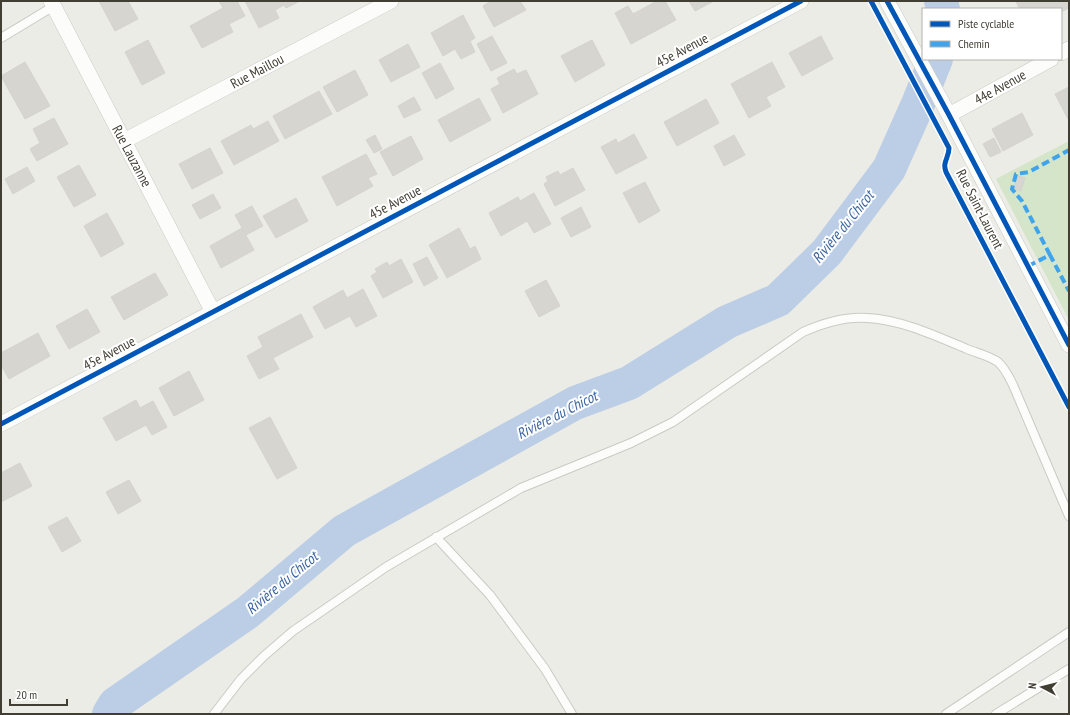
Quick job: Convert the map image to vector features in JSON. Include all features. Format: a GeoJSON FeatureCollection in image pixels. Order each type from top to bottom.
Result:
{"type":"FeatureCollection","features":[{"type":"Feature","properties":{"kind":"street","name":"Rue Maillou"},"geometry":{"type":"LineString","coordinates":[[124,141],[391,1]]}},
{"type":"Feature","properties":{"kind":"street","name":"45e Avenue"},"geometry":{"type":"LineString","coordinates":[[1,424],[801,1]]}},
{"type":"Feature","properties":{"kind":"street","name":"Rue Saint-Laurent"},"geometry":{"type":"LineString","coordinates":[[887,1],[946,109],[1069,344]]}},
{"type":"Feature","properties":{"kind":"street","name":"Rue Lauzanne"},"geometry":{"type":"LineString","coordinates":[[52,4],[213,312]]}},
{"type":"Feature","properties":{"kind":"street","name":"44e Avenue"},"geometry":{"type":"LineString","coordinates":[[946,109],[1049,60]]}},
{"type":"Feature","properties":{"kind":"lane"},"geometry":{"type":"LineString","coordinates":[[1,38],[52,4]]}},
{"type":"Feature","properties":{"kind":"lane"},"geometry":{"type":"LineString","coordinates":[[214,714],[241,679],[264,656],[293,631],[386,567],[521,488],[631,443],[673,422],[803,332],[824,322],[845,318],[867,318],[891,321],[935,336],[998,362],[1008,374],[1069,516]]}},
{"type":"Feature","properties":{"kind":"lane"},"geometry":{"type":"LineString","coordinates":[[436,537],[490,595],[545,669],[572,714]]}},
{"type":"Feature","properties":{"kind":"lane"},"geometry":{"type":"LineString","coordinates":[[946,714],[1069,632]]}},
{"type":"Feature","properties":{"kind":"lane"},"geometry":{"type":"LineString","coordinates":[[996,714],[1069,668]]}},
{"type":"Feature","properties":{"kind":"green space"},"geometry":{"type":"Polygon","coordinates":[[[1069,141],[1069,320],[996,179],[1069,141]]]}},
{"type":"Feature","properties":{"kind":"building"},"geometry":{"type":"Polygon","coordinates":[[[99,1],[128,1],[138,19],[115,31],[99,1]]]}},
{"type":"Feature","properties":{"kind":"building"},"geometry":{"type":"Polygon","coordinates":[[[219,1],[237,1],[245,16],[229,24],[233,32],[202,48],[190,26],[223,8],[219,1]]]}},
{"type":"Feature","properties":{"kind":"building"},"geometry":{"type":"Polygon","coordinates":[[[245,1],[300,1],[286,8],[284,5],[275,10],[279,18],[259,28],[245,1]]]}},
{"type":"Feature","properties":{"kind":"building"},"geometry":{"type":"Polygon","coordinates":[[[491,1],[520,1],[526,10],[494,27],[483,6],[491,1]]]}},
{"type":"Feature","properties":{"kind":"building"},"geometry":{"type":"Polygon","coordinates":[[[657,1],[665,1],[676,20],[631,44],[615,13],[628,6],[633,14],[657,1]]]}},
{"type":"Feature","properties":{"kind":"building"},"geometry":{"type":"Polygon","coordinates":[[[689,1],[714,1],[695,11],[689,1]]]}},
{"type":"Feature","properties":{"kind":"building"},"geometry":{"type":"Polygon","coordinates":[[[1069,1],[1069,8],[1062,12],[1062,8],[1019,8],[1016,2],[1069,1]]]}},
{"type":"Feature","properties":{"kind":"building"},"geometry":{"type":"Polygon","coordinates":[[[463,15],[475,38],[470,41],[475,52],[461,59],[455,49],[443,56],[431,33],[463,15]]]}},
{"type":"Feature","properties":{"kind":"building"},"geometry":{"type":"Polygon","coordinates":[[[492,36],[507,63],[491,71],[477,44],[492,36]]]}},
{"type":"Feature","properties":{"kind":"building"},"geometry":{"type":"Polygon","coordinates":[[[821,36],[833,59],[802,76],[789,53],[821,36]]]}},
{"type":"Feature","properties":{"kind":"building"},"geometry":{"type":"Polygon","coordinates":[[[148,40],[165,73],[142,85],[125,52],[148,40]]]}},
{"type":"Feature","properties":{"kind":"building"},"geometry":{"type":"Polygon","coordinates":[[[592,40],[605,65],[575,82],[561,56],[592,40]]]}},
{"type":"Feature","properties":{"kind":"building"},"geometry":{"type":"Polygon","coordinates":[[[408,44],[420,67],[391,82],[379,60],[408,44]]]}},
{"type":"Feature","properties":{"kind":"building"},"geometry":{"type":"Polygon","coordinates":[[[25,62],[50,106],[25,119],[1,76],[25,62]]]}},
{"type":"Feature","properties":{"kind":"building"},"geometry":{"type":"Polygon","coordinates":[[[772,62],[785,87],[766,97],[771,106],[749,118],[731,84],[772,62]]]}},
{"type":"Feature","properties":{"kind":"building"},"geometry":{"type":"Polygon","coordinates":[[[440,63],[454,89],[436,99],[422,73],[440,63]]]}},
{"type":"Feature","properties":{"kind":"building"},"geometry":{"type":"Polygon","coordinates":[[[514,69],[517,74],[526,70],[538,94],[503,113],[491,89],[500,84],[497,78],[514,69]]]}},
{"type":"Feature","properties":{"kind":"building"},"geometry":{"type":"Polygon","coordinates":[[[355,70],[368,95],[337,112],[323,87],[355,70]]]}},
{"type":"Feature","properties":{"kind":"building"},"geometry":{"type":"Polygon","coordinates":[[[1069,87],[1069,118],[1068,119],[1055,94],[1069,87]]]}},
{"type":"Feature","properties":{"kind":"building"},"geometry":{"type":"Polygon","coordinates":[[[319,91],[332,114],[285,139],[273,116],[319,91]]]}},
{"type":"Feature","properties":{"kind":"building"},"geometry":{"type":"Polygon","coordinates":[[[414,97],[421,110],[404,118],[398,106],[414,97]]]}},
{"type":"Feature","properties":{"kind":"building"},"geometry":{"type":"Polygon","coordinates":[[[479,98],[491,120],[450,142],[438,120],[479,98]]]}},
{"type":"Feature","properties":{"kind":"building"},"geometry":{"type":"Polygon","coordinates":[[[706,99],[719,123],[677,146],[664,122],[706,99]]]}},
{"type":"Feature","properties":{"kind":"building"},"geometry":{"type":"Polygon","coordinates":[[[1022,113],[1033,135],[1003,151],[992,129],[1022,113]]]}},
{"type":"Feature","properties":{"kind":"building"},"geometry":{"type":"Polygon","coordinates":[[[54,118],[68,144],[37,161],[30,149],[40,143],[33,129],[54,118]]]}},
{"type":"Feature","properties":{"kind":"building"},"geometry":{"type":"Polygon","coordinates":[[[268,121],[279,141],[234,165],[221,141],[251,125],[253,129],[268,121]]]}},
{"type":"Feature","properties":{"kind":"building"},"geometry":{"type":"Polygon","coordinates":[[[634,134],[647,158],[616,174],[601,147],[616,139],[618,143],[634,134]]]}},
{"type":"Feature","properties":{"kind":"building"},"geometry":{"type":"Polygon","coordinates":[[[375,135],[382,149],[374,153],[366,140],[375,135]]]}},
{"type":"Feature","properties":{"kind":"building"},"geometry":{"type":"Polygon","coordinates":[[[734,135],[745,155],[724,166],[714,146],[734,135]]]}},
{"type":"Feature","properties":{"kind":"building"},"geometry":{"type":"Polygon","coordinates":[[[411,136],[423,159],[393,176],[380,152],[411,136]]]}},
{"type":"Feature","properties":{"kind":"building"},"geometry":{"type":"Polygon","coordinates":[[[994,138],[1001,152],[990,157],[983,144],[994,138]]]}},
{"type":"Feature","properties":{"kind":"building"},"geometry":{"type":"Polygon","coordinates":[[[210,148],[223,173],[192,189],[179,164],[210,148]]]}},
{"type":"Feature","properties":{"kind":"building"},"geometry":{"type":"Polygon","coordinates":[[[366,154],[377,174],[368,178],[373,186],[337,206],[322,177],[366,154]]]}},
{"type":"Feature","properties":{"kind":"building"},"geometry":{"type":"Polygon","coordinates":[[[79,165],[96,195],[74,207],[57,177],[79,165]]]}},
{"type":"Feature","properties":{"kind":"building"},"geometry":{"type":"Polygon","coordinates":[[[27,167],[35,181],[13,194],[5,179],[27,167]]]}},
{"type":"Feature","properties":{"kind":"building"},"geometry":{"type":"Polygon","coordinates":[[[573,168],[585,190],[555,206],[544,184],[548,181],[546,177],[558,171],[560,175],[573,168]]]}},
{"type":"Feature","properties":{"kind":"building"},"geometry":{"type":"Polygon","coordinates":[[[1017,175],[1025,178],[1021,191],[1013,189],[1017,175]]]}},
{"type":"Feature","properties":{"kind":"building"},"geometry":{"type":"Polygon","coordinates":[[[645,182],[660,211],[639,223],[623,193],[645,182]]]}},
{"type":"Feature","properties":{"kind":"building"},"geometry":{"type":"Polygon","coordinates":[[[534,193],[551,224],[534,233],[527,221],[501,236],[489,213],[518,197],[520,201],[534,193]]]}},
{"type":"Feature","properties":{"kind":"building"},"geometry":{"type":"Polygon","coordinates":[[[213,194],[221,208],[200,219],[192,205],[213,194]]]}},
{"type":"Feature","properties":{"kind":"building"},"geometry":{"type":"Polygon","coordinates":[[[296,198],[308,221],[276,238],[263,216],[296,198]]]}},
{"type":"Feature","properties":{"kind":"building"},"geometry":{"type":"Polygon","coordinates":[[[252,206],[263,226],[246,235],[235,215],[252,206]]]}},
{"type":"Feature","properties":{"kind":"building"},"geometry":{"type":"Polygon","coordinates":[[[581,207],[591,227],[571,237],[561,218],[581,207]]]}},
{"type":"Feature","properties":{"kind":"building"},"geometry":{"type":"Polygon","coordinates":[[[107,213],[124,244],[101,257],[84,226],[107,213]]]}},
{"type":"Feature","properties":{"kind":"building"},"geometry":{"type":"Polygon","coordinates":[[[242,228],[254,250],[221,268],[210,246],[242,228]]]}},
{"type":"Feature","properties":{"kind":"building"},"geometry":{"type":"Polygon","coordinates":[[[459,228],[470,249],[475,246],[481,259],[447,278],[429,245],[459,228]]]}},
{"type":"Feature","properties":{"kind":"building"},"geometry":{"type":"Polygon","coordinates":[[[427,257],[438,278],[424,286],[413,264],[427,257]]]}},
{"type":"Feature","properties":{"kind":"building"},"geometry":{"type":"Polygon","coordinates":[[[401,259],[413,282],[383,298],[371,276],[377,272],[375,269],[387,262],[389,266],[401,259]]]}},
{"type":"Feature","properties":{"kind":"building"},"geometry":{"type":"Polygon","coordinates":[[[155,273],[168,295],[124,320],[111,297],[155,273]]]}},
{"type":"Feature","properties":{"kind":"building"},"geometry":{"type":"Polygon","coordinates":[[[546,280],[560,306],[539,317],[525,291],[546,280]]]}},
{"type":"Feature","properties":{"kind":"building"},"geometry":{"type":"Polygon","coordinates":[[[363,289],[377,316],[356,327],[350,316],[325,329],[313,307],[343,290],[347,298],[363,289]]]}},
{"type":"Feature","properties":{"kind":"building"},"geometry":{"type":"Polygon","coordinates":[[[87,309],[100,332],[69,349],[56,326],[87,309]]]}},
{"type":"Feature","properties":{"kind":"building"},"geometry":{"type":"Polygon","coordinates":[[[301,314],[313,337],[273,358],[279,369],[259,379],[247,356],[263,347],[258,337],[301,314]]]}},
{"type":"Feature","properties":{"kind":"building"},"geometry":{"type":"Polygon","coordinates":[[[38,333],[50,356],[9,379],[1,365],[1,353],[38,333]]]}},
{"type":"Feature","properties":{"kind":"building"},"geometry":{"type":"Polygon","coordinates":[[[189,371],[204,400],[174,416],[159,388],[189,371]]]}},
{"type":"Feature","properties":{"kind":"building"},"geometry":{"type":"Polygon","coordinates":[[[136,400],[140,408],[153,401],[167,427],[152,435],[146,425],[116,441],[103,418],[136,400]]]}},
{"type":"Feature","properties":{"kind":"building"},"geometry":{"type":"Polygon","coordinates":[[[270,417],[297,468],[277,479],[249,428],[270,417]]]}},
{"type":"Feature","properties":{"kind":"building"},"geometry":{"type":"Polygon","coordinates":[[[20,463],[32,486],[1,502],[1,473],[20,463]]]}},
{"type":"Feature","properties":{"kind":"building"},"geometry":{"type":"Polygon","coordinates":[[[129,480],[141,501],[118,514],[106,492],[129,480]]]}},
{"type":"Feature","properties":{"kind":"building"},"geometry":{"type":"Polygon","coordinates":[[[67,517],[81,541],[62,552],[48,527],[67,517]]]}},
{"type":"Feature","properties":{"kind":"waterway","name":"Rivière du Chicot"},"geometry":{"type":"LineString","coordinates":[[941,1],[943,8]]}},
{"type":"Feature","properties":{"kind":"waterway","name":"Rivière du Chicot"},"geometry":{"type":"LineString","coordinates":[[109,714],[115,704],[248,612],[344,531],[575,403],[629,383],[727,322],[778,300],[827,252],[889,169],[936,60]]}},
{"type":"Feature","properties":{"kind":"marked path"},"geometry":{"type":"LineString","coordinates":[[1050,255],[1022,201],[1012,189],[1016,174],[1029,172],[1069,150]]}},
{"type":"Feature","properties":{"kind":"marked path"},"geometry":{"type":"LineString","coordinates":[[1028,266],[1050,255],[1069,291]]}},
{"type":"Feature","properties":{"kind":"cycle path"},"geometry":{"type":"LineString","coordinates":[[1,424],[801,1]]}},
{"type":"Feature","properties":{"kind":"cycle path"},"geometry":{"type":"LineString","coordinates":[[871,1],[949,148],[945,163],[946,172],[1069,407]]}},
{"type":"Feature","properties":{"kind":"cycle path"},"geometry":{"type":"LineString","coordinates":[[887,1],[949,115],[1069,345]]}}]}
